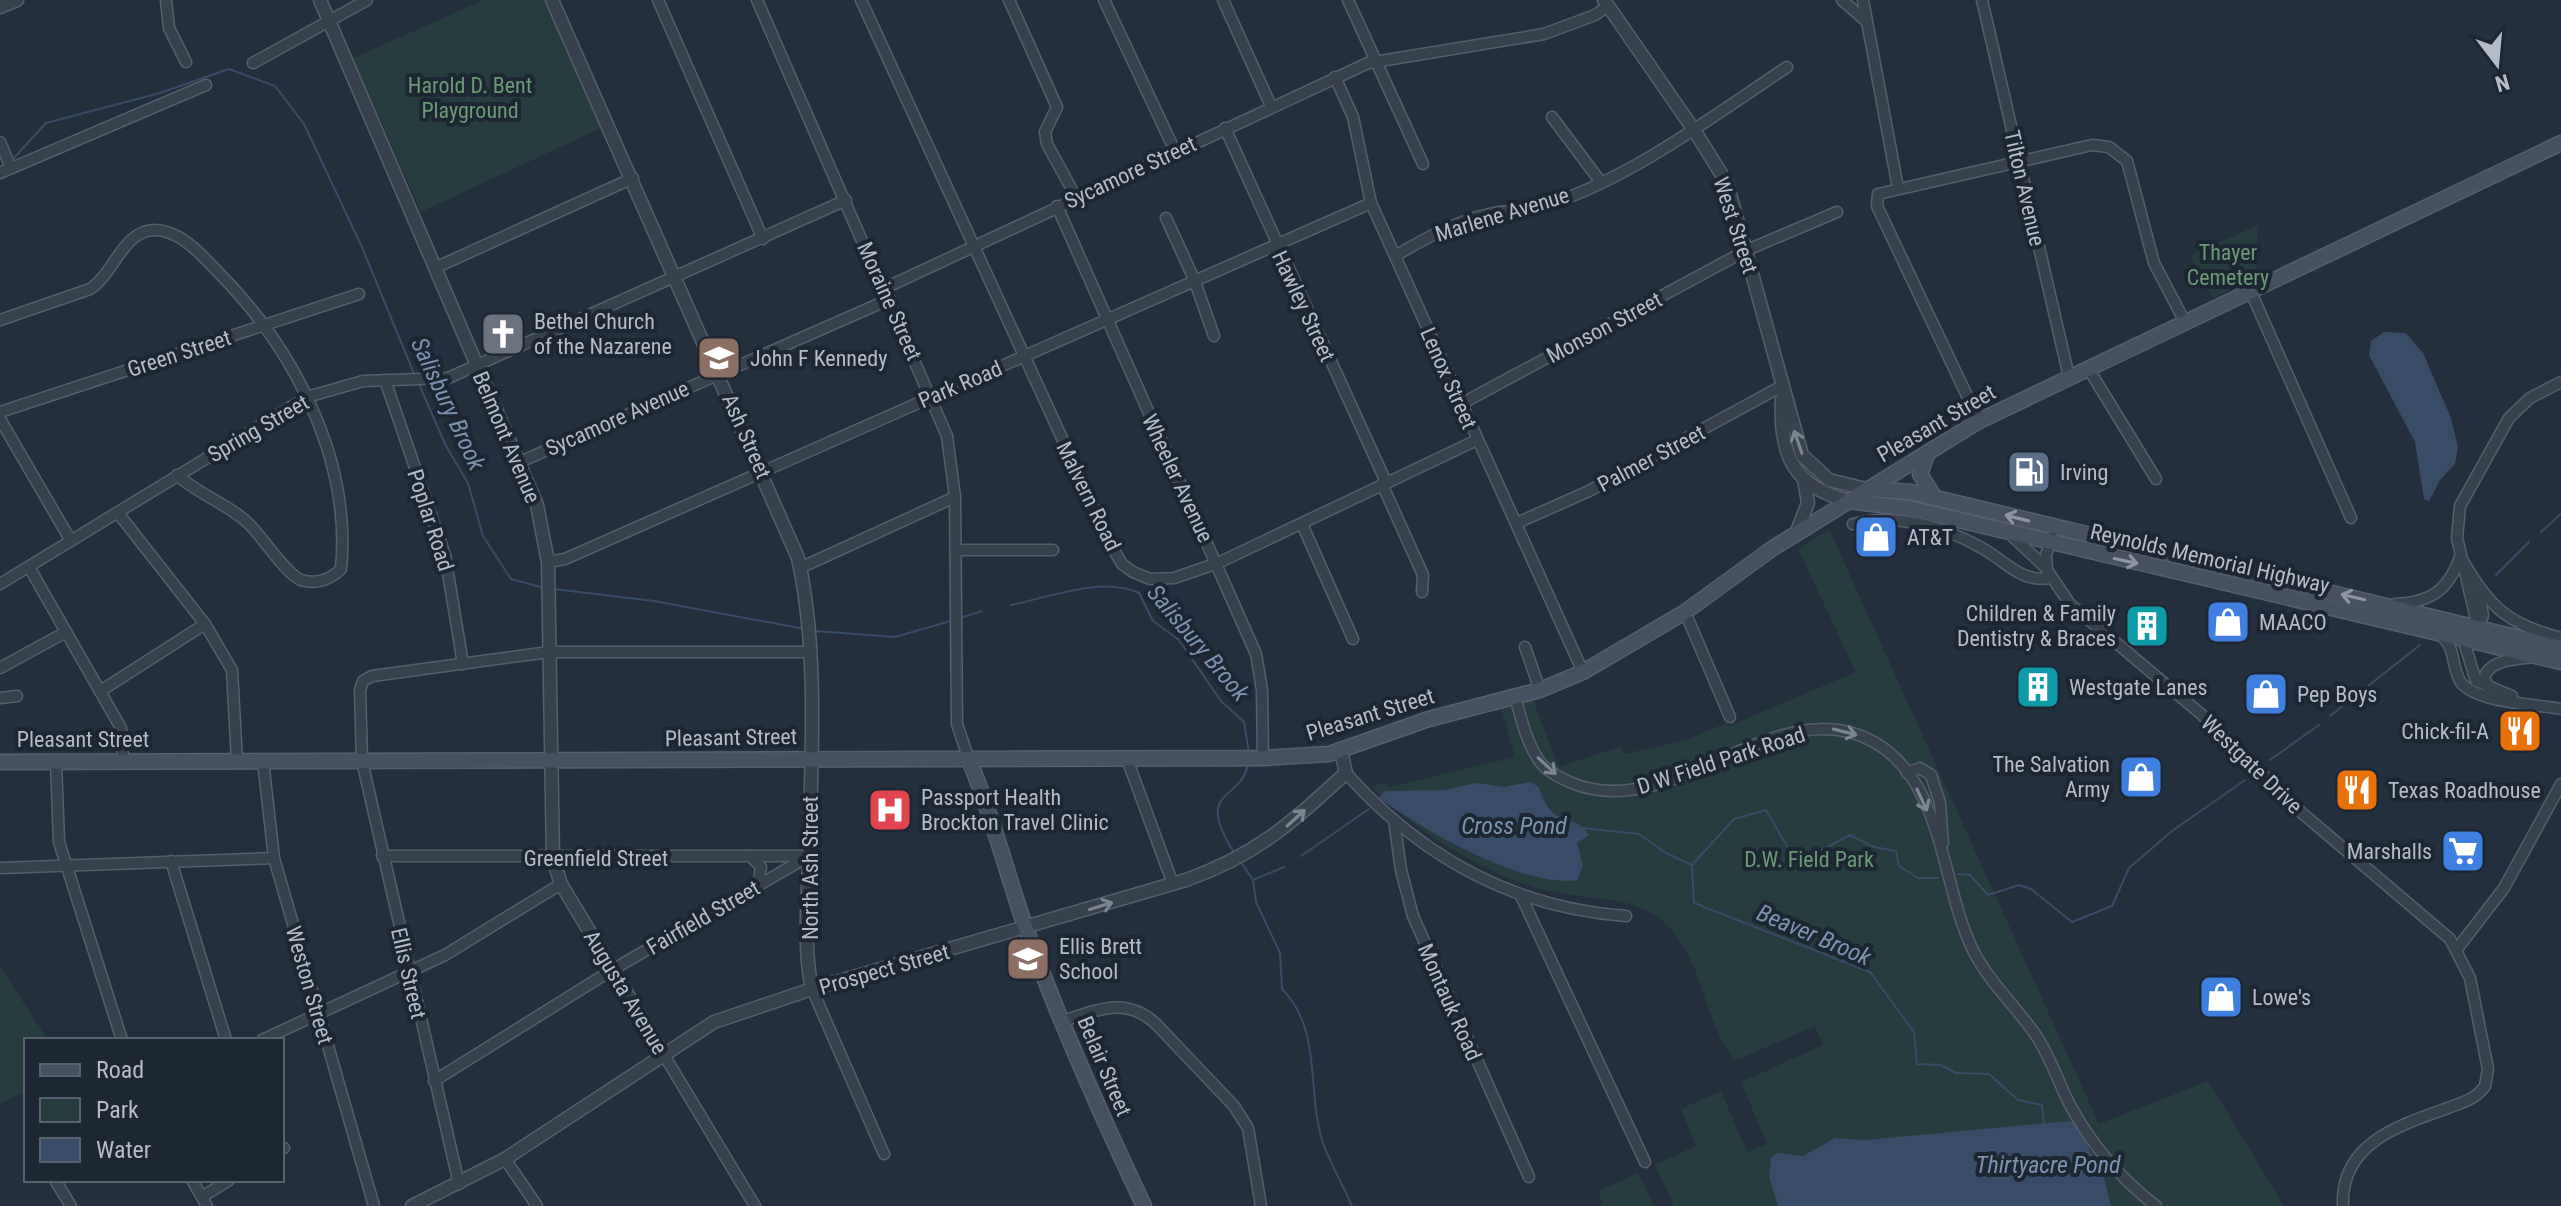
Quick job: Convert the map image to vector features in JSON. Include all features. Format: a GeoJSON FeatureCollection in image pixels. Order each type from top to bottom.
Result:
{"type":"FeatureCollection","features":[{"type":"Feature","properties":{"kind":"main road","name":"Pleasant Street"},"geometry":{"type":"LineString","coordinates":[[0,762],[1255,758],[1313,756],[1341,751],[1429,719],[1540,690],[1583,672],[1685,612],[1796,534],[1979,421],[2561,143]]}},
{"type":"Feature","properties":{"kind":"main road"},"geometry":{"type":"LineString","coordinates":[[1929,450],[1920,474],[1935,498]]}},
{"type":"Feature","properties":{"kind":"main road","name":"Reynolds Memorial Highway"},"geometry":{"type":"LineString","coordinates":[[1866,489],[1902,490],[2384,604],[2460,631],[2561,648]]}},
{"type":"Feature","properties":{"kind":"main road","name":"Reynolds Memorial Highway"},"geometry":{"type":"LineString","coordinates":[[1849,501],[1902,507],[2439,633],[2460,631]]}},
{"type":"Feature","properties":{"kind":"main road","name":"Reynolds Memorial Highway"},"geometry":{"type":"LineString","coordinates":[[2485,635],[2536,656],[2561,662]]}},
{"type":"Feature","properties":{"kind":"main road","name":"Belair Street"},"geometry":{"type":"LineString","coordinates":[[969,760],[986,801],[1026,929],[1144,1206]]}},
{"type":"Feature","properties":{"kind":"street"},"geometry":{"type":"LineString","coordinates":[[0,7],[17,0]]}},
{"type":"Feature","properties":{"kind":"street"},"geometry":{"type":"LineString","coordinates":[[166,0],[169,28],[186,62]]}},
{"type":"Feature","properties":{"kind":"street","name":"Belmont Avenue"},"geometry":{"type":"LineString","coordinates":[[320,0],[537,505],[548,562],[549,762]]}},
{"type":"Feature","properties":{"kind":"street"},"geometry":{"type":"LineString","coordinates":[[253,63],[329,18],[367,0]]}},
{"type":"Feature","properties":{"kind":"street","name":"Ash Street"},"geometry":{"type":"LineString","coordinates":[[552,0],[762,469],[800,568],[808,630],[810,759]]}},
{"type":"Feature","properties":{"kind":"street"},"geometry":{"type":"LineString","coordinates":[[658,0],[763,239]]}},
{"type":"Feature","properties":{"kind":"street","name":"Moraine Street"},"geometry":{"type":"LineString","coordinates":[[757,0],[888,294],[947,436],[955,497],[957,724],[969,760]]}},
{"type":"Feature","properties":{"kind":"street","name":"Malvern Road"},"geometry":{"type":"LineString","coordinates":[[861,0],[1023,357],[1122,564],[1150,579],[1162,580],[1218,563],[1477,440]]}},
{"type":"Feature","properties":{"kind":"street"},"geometry":{"type":"LineString","coordinates":[[1009,0],[1057,107],[1045,132],[1047,144],[1076,197]]}},
{"type":"Feature","properties":{"kind":"street"},"geometry":{"type":"LineString","coordinates":[[1104,0],[1175,151]]}},
{"type":"Feature","properties":{"kind":"street"},"geometry":{"type":"LineString","coordinates":[[1223,0],[1271,106]]}},
{"type":"Feature","properties":{"kind":"street"},"geometry":{"type":"LineString","coordinates":[[1348,0],[1423,164]]}},
{"type":"Feature","properties":{"kind":"street"},"geometry":{"type":"LineString","coordinates":[[1842,0],[1866,21]]}},
{"type":"Feature","properties":{"kind":"street"},"geometry":{"type":"LineString","coordinates":[[1863,0],[1898,188]]}},
{"type":"Feature","properties":{"kind":"street","name":"Tilton Avenue"},"geometry":{"type":"LineString","coordinates":[[1982,0],[2069,377]]}},
{"type":"Feature","properties":{"kind":"street","name":"Sycamore Street"},"geometry":{"type":"LineString","coordinates":[[888,294],[1057,206],[1335,77],[1377,61],[1544,34],[1595,15],[1606,3]]}},
{"type":"Feature","properties":{"kind":"street","name":"West Street"},"geometry":{"type":"LineString","coordinates":[[1606,3],[1727,183],[1796,441],[1807,461],[1829,480],[1866,489]]}},
{"type":"Feature","properties":{"kind":"street","name":"Marlene Avenue"},"geometry":{"type":"LineString","coordinates":[[1395,256],[1427,237],[1486,215],[1549,204],[1600,181],[1694,130],[1787,67]]}},
{"type":"Feature","properties":{"kind":"street","name":"Lenox Street"},"geometry":{"type":"LineString","coordinates":[[1335,77],[1353,117],[1371,203],[1583,672]]}},
{"type":"Feature","properties":{"kind":"street"},"geometry":{"type":"LineString","coordinates":[[0,173],[9,163],[206,85]]}},
{"type":"Feature","properties":{"kind":"street"},"geometry":{"type":"LineString","coordinates":[[1552,117],[1600,181]]}},
{"type":"Feature","properties":{"kind":"street","name":"Hawley Street"},"geometry":{"type":"LineString","coordinates":[[1225,128],[1384,483],[1423,575],[1422,592]]}},
{"type":"Feature","properties":{"kind":"street"},"geometry":{"type":"LineString","coordinates":[[0,142],[9,163]]}},
{"type":"Feature","properties":{"kind":"street"},"geometry":{"type":"LineString","coordinates":[[1979,421],[1877,206],[1878,194],[2092,145],[2114,149],[2127,161],[2154,263],[2185,322]]}},
{"type":"Feature","properties":{"kind":"street"},"geometry":{"type":"LineString","coordinates":[[437,267],[633,178]]}},
{"type":"Feature","properties":{"kind":"street","name":"Spring Street"},"geometry":{"type":"LineString","coordinates":[[0,584],[307,397],[346,384],[448,378],[846,200]]}},
{"type":"Feature","properties":{"kind":"street","name":"Park Road"},"geometry":{"type":"LineString","coordinates":[[548,562],[565,559],[762,469],[1371,203]]}},
{"type":"Feature","properties":{"kind":"street","name":"Wheeler Avenue"},"geometry":{"type":"LineString","coordinates":[[1057,206],[1256,654],[1262,690],[1255,758]]}},
{"type":"Feature","properties":{"kind":"street","name":"Monson Street"},"geometry":{"type":"LineString","coordinates":[[1461,404],[1747,250],[1795,233],[1837,212]]}},
{"type":"Feature","properties":{"kind":"street"},"geometry":{"type":"LineString","coordinates":[[1166,218],[1194,279],[1214,336]]}},
{"type":"Feature","properties":{"kind":"street"},"geometry":{"type":"LineString","coordinates":[[0,320],[100,283],[130,242],[142,232],[157,230],[176,236],[198,251],[266,325],[307,397],[335,486],[342,525],[341,569],[332,578],[305,581],[294,576],[248,522],[177,475]]}},
{"type":"Feature","properties":{"kind":"street"},"geometry":{"type":"LineString","coordinates":[[2250,290],[2351,518]]}},
{"type":"Feature","properties":{"kind":"street","name":"Green Street"},"geometry":{"type":"LineString","coordinates":[[0,412],[359,294]]}},
{"type":"Feature","properties":{"kind":"street","name":"Sycamore Avenue"},"geometry":{"type":"LineString","coordinates":[[520,462],[888,294]]}},
{"type":"Feature","properties":{"kind":"street"},"geometry":{"type":"LineString","coordinates":[[2088,368],[2156,479]]}},
{"type":"Feature","properties":{"kind":"street","name":"Poplar Road"},"geometry":{"type":"LineString","coordinates":[[385,380],[445,555],[463,664]]}},
{"type":"Feature","properties":{"kind":"street"},"geometry":{"type":"LineString","coordinates":[[2485,635],[2460,555],[2456,527],[2460,506],[2494,441],[2519,407],[2561,382]]}},
{"type":"Feature","properties":{"kind":"street","name":"West Street"},"geometry":{"type":"LineString","coordinates":[[1782,386],[1782,442],[1790,461],[1804,479]]}},
{"type":"Feature","properties":{"kind":"street","name":"Palmer Street"},"geometry":{"type":"LineString","coordinates":[[1517,523],[1589,491],[1782,386]]}},
{"type":"Feature","properties":{"kind":"street"},"geometry":{"type":"LineString","coordinates":[[0,419],[71,541]]}},
{"type":"Feature","properties":{"kind":"street"},"geometry":{"type":"LineString","coordinates":[[1804,479],[1827,494],[1849,501]]}},
{"type":"Feature","properties":{"kind":"street"},"geometry":{"type":"LineString","coordinates":[[1796,534],[1808,503],[1804,479]]}},
{"type":"Feature","properties":{"kind":"street"},"geometry":{"type":"LineString","coordinates":[[800,568],[955,497]]}},
{"type":"Feature","properties":{"kind":"street"},"geometry":{"type":"LineString","coordinates":[[118,513],[205,624],[232,670],[237,761]]}},
{"type":"Feature","properties":{"kind":"street"},"geometry":{"type":"LineString","coordinates":[[1853,524],[1892,518],[1966,540],[2028,580],[2049,574],[2050,542],[2055,527]]}},
{"type":"Feature","properties":{"kind":"street"},"geometry":{"type":"LineString","coordinates":[[1302,524],[1353,639]]}},
{"type":"Feature","properties":{"kind":"street","name":"Westgate Drive"},"geometry":{"type":"LineString","coordinates":[[2007,532],[2049,574],[2070,604],[2214,725],[2302,813],[2434,924],[2457,949],[2472,987],[2488,1069],[2487,1083],[2473,1098],[2375,1138],[2349,1171],[2343,1206]]}},
{"type":"Feature","properties":{"kind":"street"},"geometry":{"type":"LineString","coordinates":[[956,550],[1053,550]]}},
{"type":"Feature","properties":{"kind":"street"},"geometry":{"type":"LineString","coordinates":[[2460,555],[2479,588],[2516,624],[2561,638]]}},
{"type":"Feature","properties":{"kind":"street"},"geometry":{"type":"LineString","coordinates":[[2384,604],[2419,603],[2436,595],[2450,581],[2460,555]]}},
{"type":"Feature","properties":{"kind":"street"},"geometry":{"type":"LineString","coordinates":[[29,567],[121,728],[123,761]]}},
{"type":"Feature","properties":{"kind":"street"},"geometry":{"type":"LineString","coordinates":[[2479,588],[2485,635]]}},
{"type":"Feature","properties":{"kind":"street"},"geometry":{"type":"LineString","coordinates":[[1685,612],[1730,717]]}},
{"type":"Feature","properties":{"kind":"street"},"geometry":{"type":"LineString","coordinates":[[102,690],[205,624]]}},
{"type":"Feature","properties":{"kind":"street"},"geometry":{"type":"LineString","coordinates":[[2454,654],[2460,631]]}},
{"type":"Feature","properties":{"kind":"street"},"geometry":{"type":"LineString","coordinates":[[2460,631],[2474,678],[2491,689],[2545,706]]}},
{"type":"Feature","properties":{"kind":"street"},"geometry":{"type":"LineString","coordinates":[[0,668],[66,632]]}},
{"type":"Feature","properties":{"kind":"street"},"geometry":{"type":"LineString","coordinates":[[2439,633],[2454,654],[2460,680],[2473,692],[2561,709]]}},
{"type":"Feature","properties":{"kind":"street"},"geometry":{"type":"LineString","coordinates":[[1525,647],[1540,690]]}},
{"type":"Feature","properties":{"kind":"street"},"geometry":{"type":"LineString","coordinates":[[463,664],[549,652],[809,652]]}},
{"type":"Feature","properties":{"kind":"street"},"geometry":{"type":"LineString","coordinates":[[2491,689],[2484,676],[2491,667],[2536,656]]}},
{"type":"Feature","properties":{"kind":"street","name":"Ellis Street"},"geometry":{"type":"LineString","coordinates":[[459,1184],[362,761],[360,690],[363,681],[372,676],[463,664]]}},
{"type":"Feature","properties":{"kind":"street"},"geometry":{"type":"LineString","coordinates":[[0,698],[17,696]]}},
{"type":"Feature","properties":{"kind":"street","name":"D W Field Park Road"},"geometry":{"type":"LineString","coordinates":[[1515,697],[1531,744],[1546,768],[1569,782],[1602,791],[1649,787],[1781,737],[1809,730],[1845,730],[1881,746],[1907,773]]}},
{"type":"Feature","properties":{"kind":"street"},"geometry":{"type":"LineString","coordinates":[[1341,751],[1346,773],[1394,820],[1460,865],[1521,896],[1573,911],[1626,916]]}},
{"type":"Feature","properties":{"kind":"street","name":"North Ash Street"},"geometry":{"type":"LineString","coordinates":[[810,759],[812,989],[884,1154]]}},
{"type":"Feature","properties":{"kind":"street"},"geometry":{"type":"LineString","coordinates":[[1127,759],[1173,884]]}},
{"type":"Feature","properties":{"kind":"street","name":"Weston Street"},"geometry":{"type":"LineString","coordinates":[[263,761],[274,858],[374,1206]]}},
{"type":"Feature","properties":{"kind":"street"},"geometry":{"type":"LineString","coordinates":[[56,762],[59,842],[121,1038]]}},
{"type":"Feature","properties":{"kind":"street","name":"Augusta Avenue"},"geometry":{"type":"LineString","coordinates":[[549,762],[553,859],[561,884],[755,1206]]}},
{"type":"Feature","properties":{"kind":"street"},"geometry":{"type":"LineString","coordinates":[[1946,865],[1934,781],[1924,768],[1907,773],[1925,806],[1963,926],[1981,964],[2037,1036],[2072,1107],[2092,1138],[2117,1171],[2156,1206]]}},
{"type":"Feature","properties":{"kind":"street","name":"Prospect Street"},"geometry":{"type":"LineString","coordinates":[[412,1206],[505,1159],[714,1022],[812,989],[1173,884],[1238,860],[1282,831],[1346,773]]}},
{"type":"Feature","properties":{"kind":"street"},"geometry":{"type":"LineString","coordinates":[[2457,949],[2504,888],[2561,784]]}},
{"type":"Feature","properties":{"kind":"street","name":"Montauk Road"},"geometry":{"type":"LineString","coordinates":[[1394,820],[1401,870],[1413,916],[1529,1177]]}},
{"type":"Feature","properties":{"kind":"street","name":"Greenfield Street"},"geometry":{"type":"LineString","coordinates":[[382,856],[553,859],[809,856]]}},
{"type":"Feature","properties":{"kind":"street"},"geometry":{"type":"LineString","coordinates":[[750,856],[761,867],[758,885]]}},
{"type":"Feature","properties":{"kind":"street","name":"Fairfield Street"},"geometry":{"type":"LineString","coordinates":[[434,1081],[612,970],[809,856]]}},
{"type":"Feature","properties":{"kind":"street"},"geometry":{"type":"LineString","coordinates":[[0,868],[274,858]]}},
{"type":"Feature","properties":{"kind":"street"},"geometry":{"type":"LineString","coordinates":[[171,861],[225,1038]]}},
{"type":"Feature","properties":{"kind":"street"},"geometry":{"type":"LineString","coordinates":[[266,1038],[445,955],[561,884]]}},
{"type":"Feature","properties":{"kind":"street"},"geometry":{"type":"LineString","coordinates":[[1521,896],[1645,1162]]}},
{"type":"Feature","properties":{"kind":"street"},"geometry":{"type":"LineString","coordinates":[[1063,1021],[1107,1007],[1123,1006],[1142,1012],[1234,1106],[1248,1128],[1260,1184],[1261,1206]]}},
{"type":"Feature","properties":{"kind":"street"},"geometry":{"type":"LineString","coordinates":[[505,1159],[537,1206]]}},
{"type":"Feature","properties":{"kind":"street"},"geometry":{"type":"LineString","coordinates":[[56,1182],[71,1206]]}},
{"type":"Feature","properties":{"kind":"street"},"geometry":{"type":"LineString","coordinates":[[193,1182],[204,1201],[227,1182]]}},
{"type":"Feature","properties":{"kind":"green space","name":"Harold D. Bent Playground"},"geometry":{"type":"Polygon","coordinates":[[[484,0],[545,0],[601,128],[421,212],[353,58],[484,0]]]}},
{"type":"Feature","properties":{"kind":"green space","name":"Thayer Cemetery"},"geometry":{"type":"Polygon","coordinates":[[[2258,225],[2256,277],[2213,298],[2190,256],[2258,225]]]}},
{"type":"Feature","properties":{"kind":"green space","name":"D.W. Field Park"},"geometry":{"type":"Polygon","coordinates":[[[1829,529],[2099,1124],[2208,1081],[2284,1206],[1674,1206],[1655,1165],[1696,1146],[1681,1109],[1721,1091],[1747,1152],[1767,1144],[1741,1082],[1823,1045],[1815,1026],[1739,1059],[1733,1058],[1715,1025],[1687,953],[1678,937],[1652,913],[1623,902],[1543,890],[1498,873],[1429,834],[1372,787],[1384,782],[1390,787],[1515,757],[1501,708],[1533,700],[1559,767],[1620,747],[1624,754],[1686,740],[1727,723],[1729,726],[1856,672],[1798,549],[1829,529]]]}},
{"type":"Feature","properties":{"kind":"green space"},"geometry":{"type":"Polygon","coordinates":[[[0,967],[47,1038],[24,1038],[24,1092],[0,1104],[0,967]]]}},
{"type":"Feature","properties":{"kind":"green space"},"geometry":{"type":"Polygon","coordinates":[[[1638,1173],[1654,1206],[1604,1206],[1598,1191],[1638,1173]]]}},
{"type":"Feature","properties":{"kind":"water"},"geometry":{"type":"Polygon","coordinates":[[[2384,332],[2406,333],[2423,353],[2451,418],[2458,447],[2455,464],[2440,480],[2429,501],[2424,499],[2415,442],[2369,355],[2371,341],[2384,332]]]}},
{"type":"Feature","properties":{"kind":"water","name":"Cross Pond"},"geometry":{"type":"Polygon","coordinates":[[[1530,782],[1539,787],[1550,810],[1577,824],[1589,835],[1577,843],[1583,866],[1577,880],[1530,875],[1474,854],[1420,825],[1379,798],[1385,791],[1444,790],[1477,783],[1504,787],[1530,782]]]}},
{"type":"Feature","properties":{"kind":"water","name":"Thirtyacre Pond"},"geometry":{"type":"Polygon","coordinates":[[[2075,1123],[2103,1174],[2111,1206],[1778,1206],[1769,1177],[1771,1158],[1777,1153],[1803,1156],[1835,1138],[1865,1140],[2075,1123]]]}},
{"type":"Feature","properties":{"kind":"waterway","name":"Salisbury Brook"},"geometry":{"type":"LineString","coordinates":[[13,159],[46,123],[160,93],[229,69],[275,86],[304,124],[361,245],[415,376]]}},
{"type":"Feature","properties":{"kind":"waterway","name":"Salisbury Brook"},"geometry":{"type":"LineString","coordinates":[[418,382],[446,446],[468,483],[483,536],[511,579],[544,588]]}},
{"type":"Feature","properties":{"kind":"waterway"},"geometry":{"type":"LineString","coordinates":[[2541,532],[2561,514]]}},
{"type":"Feature","properties":{"kind":"waterway"},"geometry":{"type":"LineString","coordinates":[[2496,575],[2529,542]]}},
{"type":"Feature","properties":{"kind":"waterway","name":"Salisbury Brook"},"geometry":{"type":"LineString","coordinates":[[1011,605],[1093,587],[1124,588],[1139,593],[1153,621],[1179,640],[1221,701],[1244,722],[1249,753]]}},
{"type":"Feature","properties":{"kind":"waterway","name":"Salisbury Brook"},"geometry":{"type":"LineString","coordinates":[[554,589],[654,601],[805,629]]}},
{"type":"Feature","properties":{"kind":"waterway","name":"Salisbury Brook"},"geometry":{"type":"LineString","coordinates":[[960,618],[982,611]]}},
{"type":"Feature","properties":{"kind":"waterway","name":"Salisbury Brook"},"geometry":{"type":"LineString","coordinates":[[815,631],[895,637],[954,620]]}},
{"type":"Feature","properties":{"kind":"waterway"},"geometry":{"type":"LineString","coordinates":[[2330,716],[2420,645]]}},
{"type":"Feature","properties":{"kind":"waterway"},"geometry":{"type":"LineString","coordinates":[[2270,760],[2319,725]]}},
{"type":"Feature","properties":{"kind":"waterway","name":"Salisbury Brook"},"geometry":{"type":"LineString","coordinates":[[1235,854],[1223,832],[1218,817],[1219,806],[1244,776],[1248,763]]}},
{"type":"Feature","properties":{"kind":"waterway"},"geometry":{"type":"LineString","coordinates":[[1958,874],[1970,875],[1988,895],[2019,885],[2031,889],[2072,922],[2112,906],[2129,868],[2172,831],[2245,780]]}},
{"type":"Feature","properties":{"kind":"waterway","name":"Salisbury Brook"},"geometry":{"type":"LineString","coordinates":[[1301,856],[1369,809]]}},
{"type":"Feature","properties":{"kind":"waterway"},"geometry":{"type":"LineString","coordinates":[[1692,865],[1734,819],[1766,810],[1788,848],[1797,857],[1808,857],[1850,835],[1874,847],[1896,851],[1899,866],[1918,878],[1938,878]]}},
{"type":"Feature","properties":{"kind":"waterway","name":"Beaver Brook"},"geometry":{"type":"LineString","coordinates":[[1583,828],[1639,834],[1666,853],[1692,865],[1694,903],[1870,972],[1914,1032],[1917,1064],[1941,1065],[1956,1073],[1989,1074],[2018,1100],[2042,1105],[2044,1125]]}},
{"type":"Feature","properties":{"kind":"waterway","name":"Salisbury Brook"},"geometry":{"type":"LineString","coordinates":[[1241,862],[1253,880],[1284,867]]}},
{"type":"Feature","properties":{"kind":"waterway"},"geometry":{"type":"LineString","coordinates":[[1253,880],[1256,902],[1280,953],[1282,989],[1295,1005],[1309,1042],[1315,1103],[1323,1143],[1352,1206]]}},
{"type":"Feature","properties":{"kind":"place","name":"Bethel Church of the Nazarene"},"geometry":{"type":"Point","coordinates":[503,334]}},
{"type":"Feature","properties":{"kind":"place","name":"John F Kennedy"},"geometry":{"type":"Point","coordinates":[719,358]}},
{"type":"Feature","properties":{"kind":"place","name":"Irving"},"geometry":{"type":"Point","coordinates":[2029,472]}},
{"type":"Feature","properties":{"kind":"place","name":"AT&T"},"geometry":{"type":"Point","coordinates":[1876,537]}},
{"type":"Feature","properties":{"kind":"place","name":"MAACO"},"geometry":{"type":"Point","coordinates":[2228,622]}},
{"type":"Feature","properties":{"kind":"place","name":"Children & Family Dentistry & Braces"},"geometry":{"type":"Point","coordinates":[2147,626]}},
{"type":"Feature","properties":{"kind":"place","name":"Westgate Lanes"},"geometry":{"type":"Point","coordinates":[2038,687]}},
{"type":"Feature","properties":{"kind":"place","name":"Pep Boys"},"geometry":{"type":"Point","coordinates":[2266,694]}},
{"type":"Feature","properties":{"kind":"place","name":"Chick-fil-A"},"geometry":{"type":"Point","coordinates":[2520,731]}},
{"type":"Feature","properties":{"kind":"place","name":"The Salvation Army"},"geometry":{"type":"Point","coordinates":[2141,777]}},
{"type":"Feature","properties":{"kind":"place","name":"Texas Roadhouse"},"geometry":{"type":"Point","coordinates":[2357,790]}},
{"type":"Feature","properties":{"kind":"place","name":"Passport Health Brockton Travel Clinic"},"geometry":{"type":"Point","coordinates":[890,810]}},
{"type":"Feature","properties":{"kind":"place","name":"Marshalls"},"geometry":{"type":"Point","coordinates":[2463,851]}},
{"type":"Feature","properties":{"kind":"place","name":"Ellis Brett School"},"geometry":{"type":"Point","coordinates":[1028,959]}},
{"type":"Feature","properties":{"kind":"place","name":"Lowe's"},"geometry":{"type":"Point","coordinates":[2221,997]}}]}
